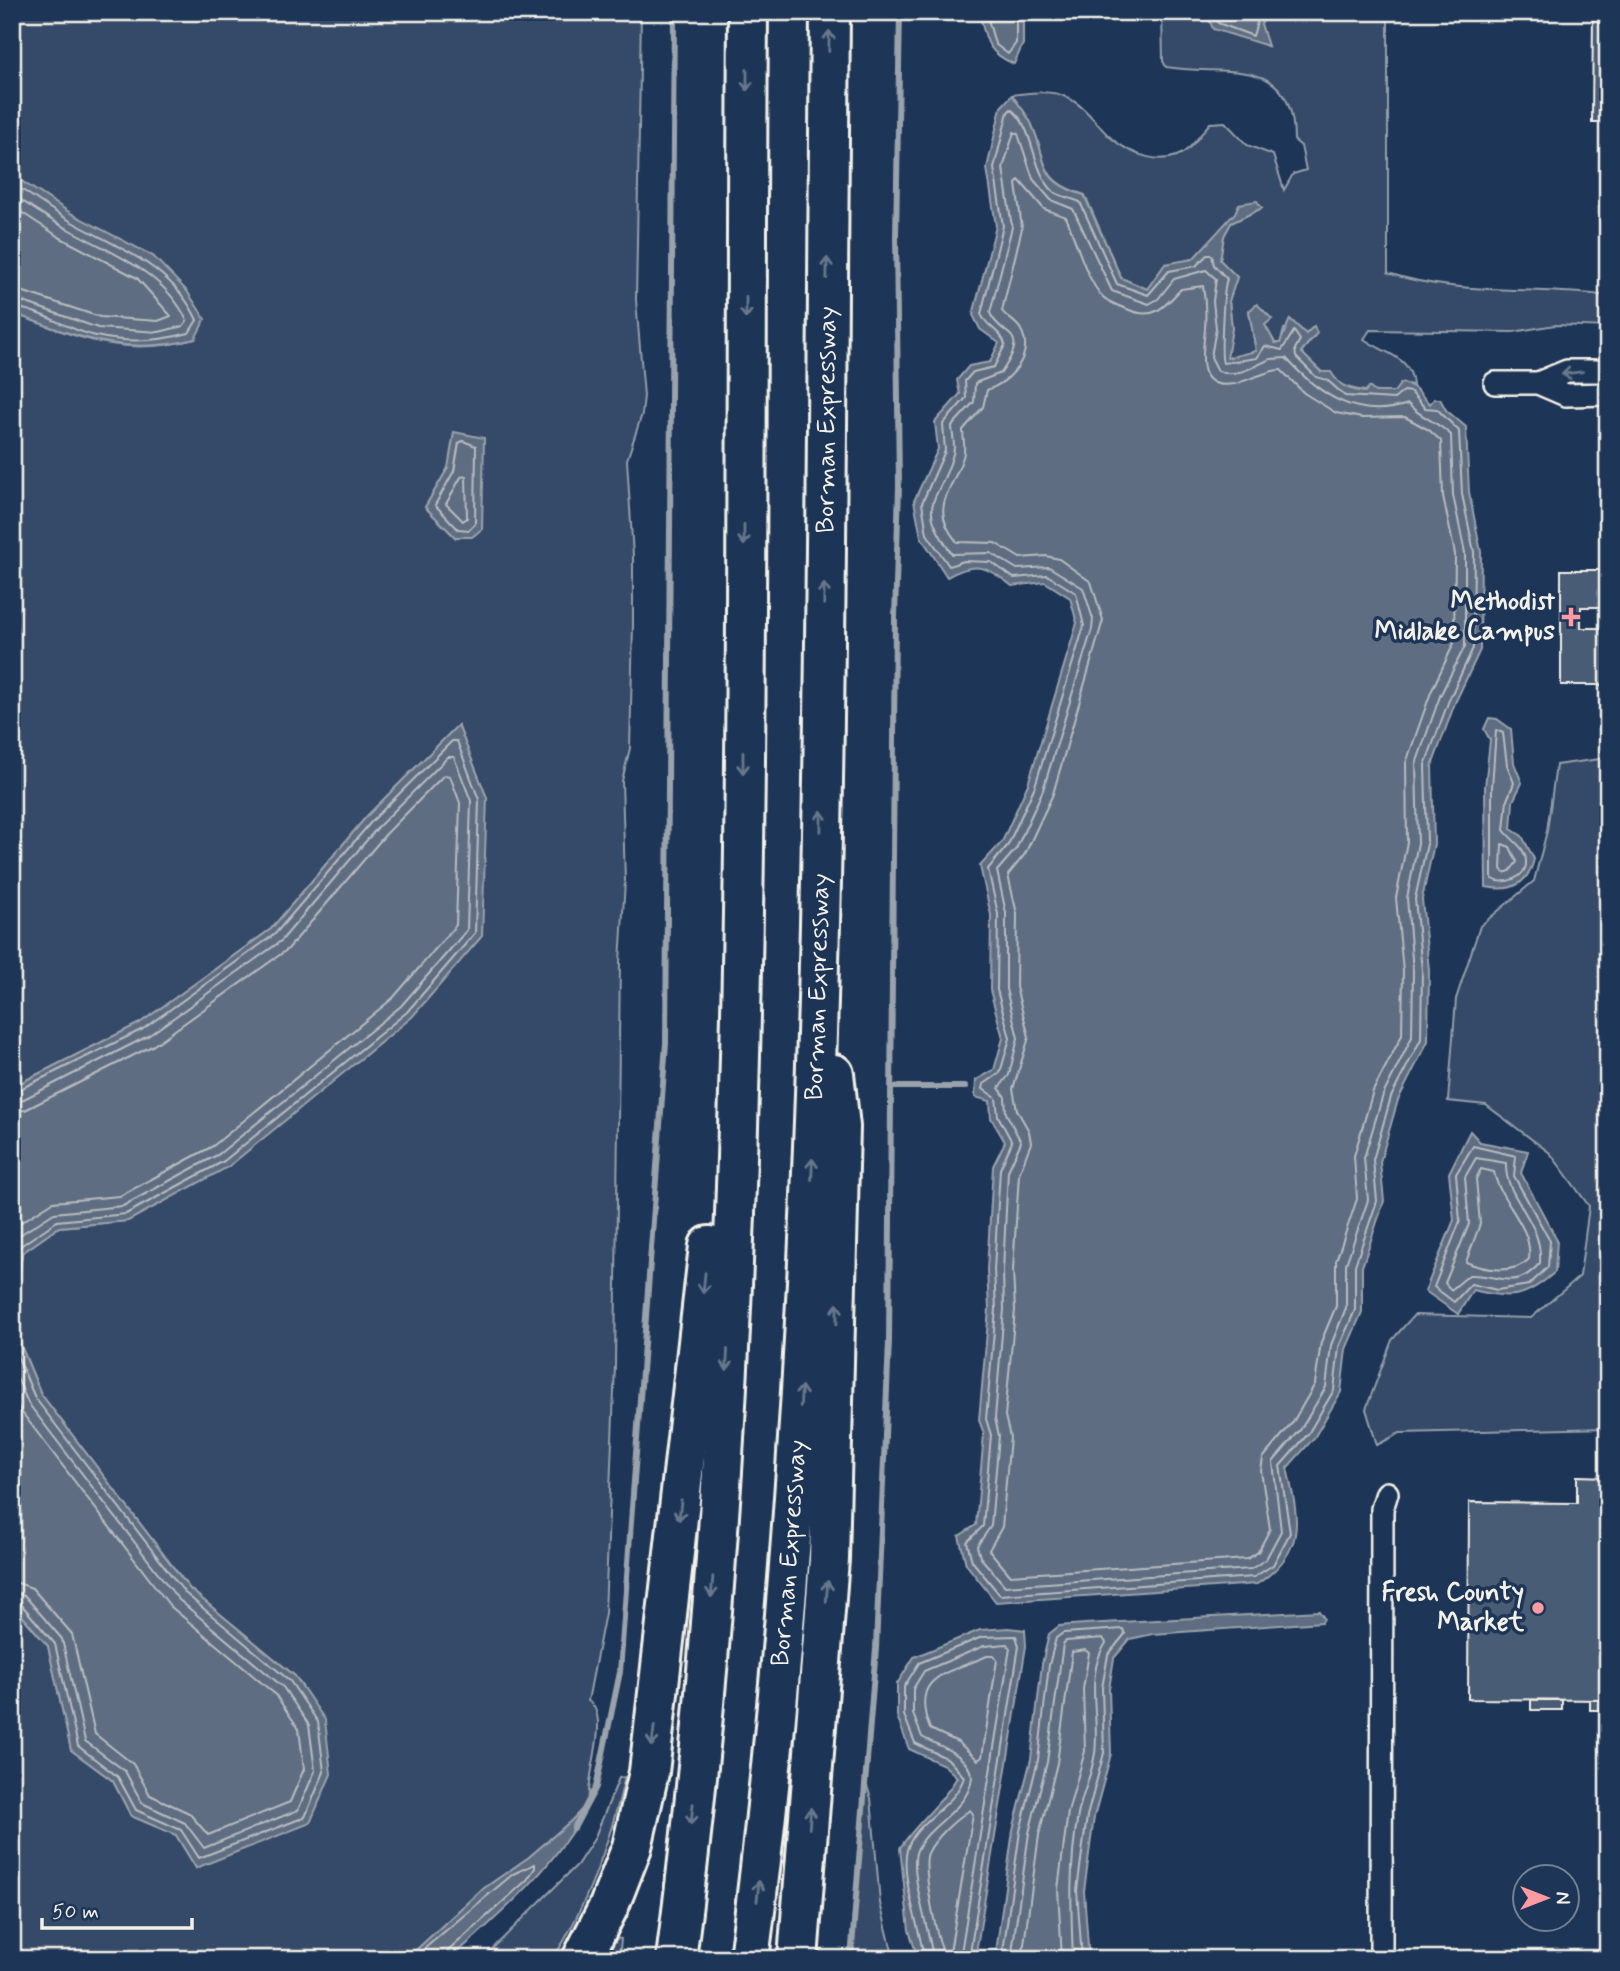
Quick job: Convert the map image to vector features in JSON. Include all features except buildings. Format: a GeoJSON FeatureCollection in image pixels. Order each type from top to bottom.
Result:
{"type":"FeatureCollection","features":[{"type":"Feature","properties":{"kind":"highway"},"geometry":{"type":"LineString","coordinates":[[676,1959],[700,1732],[717,1528],[739,1096],[748,12]]}},
{"type":"Feature","properties":{"kind":"highway","name":"Borman Expressway"},"geometry":{"type":"LineString","coordinates":[[750,1959],[774,1741],[802,1386],[819,939],[830,12]]}},
{"type":"Feature","properties":{"kind":"highway"},"geometry":{"type":"LineString","coordinates":[[799,1959],[828,1572],[836,1368],[840,1127],[819,939]]}},
{"type":"Feature","properties":{"kind":"highway"},"geometry":{"type":"LineString","coordinates":[[582,1959],[609,1906],[632,1847],[649,1772],[708,1248],[739,1096]]}},
{"type":"Feature","properties":{"kind":"street"},"geometry":{"type":"LineString","coordinates":[[1495,383],[1538,383],[1567,371],[1608,371]]}},
{"type":"Feature","properties":{"kind":"street"},"geometry":{"type":"LineString","coordinates":[[1538,383],[1566,395],[1608,394]]}},
{"type":"Feature","properties":{"kind":"street"},"geometry":{"type":"LineString","coordinates":[[1381,1959],[1382,1509],[1387,1493]]}},
{"type":"Feature","properties":{"kind":"shaded area"},"geometry":{"type":"Polygon","coordinates":[[[12,12],[641,12],[636,300],[644,396],[642,414],[627,460],[633,556],[633,624],[630,748],[622,781],[625,881],[620,962],[615,1366],[605,1613],[588,1701],[595,1708],[598,1733],[589,1802],[529,1857],[480,1891],[416,1950],[399,1959],[12,1959],[12,1604],[48,1646],[71,1750],[113,1781],[131,1816],[176,1835],[196,1868],[295,1676],[190,1589],[41,1394],[14,1329],[22,1253],[59,1227],[128,1221],[487,798],[458,725],[367,816],[271,929],[140,1023],[12,1087],[12,313],[81,337],[123,346],[169,344],[195,339],[72,214],[12,175],[12,12]],[[448,468],[425,507],[455,537],[448,468]]]}},
{"type":"Feature","properties":{"kind":"shaded area"},"geometry":{"type":"Polygon","coordinates":[[[1162,12],[1205,12],[1205,15],[1267,46],[1261,24],[1268,12],[1388,12],[1388,273],[1441,285],[1469,288],[1608,296],[1608,327],[1555,325],[1513,332],[1370,330],[1364,339],[1402,361],[1411,375],[1413,385],[1401,383],[1395,392],[1365,391],[1342,385],[1323,373],[1301,352],[1317,333],[1313,327],[1306,334],[1284,329],[1280,344],[1275,343],[1265,325],[1249,311],[1256,351],[1226,359],[1232,328],[1229,301],[1237,277],[1220,260],[1224,236],[1231,223],[1262,208],[1258,206],[1236,213],[1193,259],[1166,265],[1147,289],[1121,278],[1085,195],[1058,183],[1051,176],[1031,123],[1012,95],[1046,92],[1066,97],[1085,110],[1105,132],[1127,149],[1159,159],[1180,155],[1210,123],[1225,122],[1247,145],[1273,155],[1284,190],[1293,174],[1306,170],[1301,146],[1294,140],[1291,112],[1282,93],[1269,81],[1252,74],[1166,67],[1163,61],[1162,12]]]}},
{"type":"Feature","properties":{"kind":"shaded area"},"geometry":{"type":"Polygon","coordinates":[[[1608,758],[1608,1428],[1400,1433],[1377,1445],[1366,1409],[1392,1340],[1414,1315],[1531,1318],[1580,1276],[1589,1206],[1550,1153],[1486,1105],[1448,1101],[1456,999],[1480,926],[1534,881],[1547,831],[1556,765],[1608,758]]]}},
{"type":"Feature","properties":{"kind":"shaded area"},"geometry":{"type":"Polygon","coordinates":[[[625,1777],[588,1894],[553,1959],[482,1959],[577,1865],[594,1839],[619,1778],[625,1777]]]}},
{"type":"Feature","properties":{"kind":"shaded area"},"geometry":{"type":"Polygon","coordinates":[[[866,1783],[871,1798],[880,1903],[894,1959],[851,1959],[866,1783]]]}},
{"type":"Feature","properties":{"kind":"shaded area"},"geometry":{"type":"Polygon","coordinates":[[[617,1938],[621,1939],[619,1959],[605,1959],[617,1938]]]}},
{"type":"Feature","properties":{"kind":"water"},"geometry":{"type":"Polygon","coordinates":[[[979,12],[1023,12],[1023,44],[1014,64],[992,50],[979,12]]]}},
{"type":"Feature","properties":{"kind":"water"},"geometry":{"type":"Polygon","coordinates":[[[1206,12],[1268,12],[1261,24],[1268,46],[1213,29],[1206,12]]]}},
{"type":"Feature","properties":{"kind":"water"},"geometry":{"type":"Polygon","coordinates":[[[1012,95],[1031,123],[1051,176],[1058,183],[1084,195],[1121,278],[1147,289],[1165,264],[1193,259],[1235,213],[1239,204],[1257,201],[1262,208],[1231,223],[1224,236],[1220,260],[1237,277],[1229,301],[1232,328],[1227,358],[1256,351],[1249,311],[1257,304],[1272,319],[1265,325],[1275,343],[1280,343],[1290,319],[1306,334],[1314,326],[1317,333],[1301,352],[1321,372],[1331,372],[1345,387],[1365,392],[1369,387],[1375,392],[1394,392],[1401,383],[1407,384],[1430,404],[1434,399],[1440,399],[1446,410],[1466,427],[1469,492],[1481,552],[1480,650],[1455,703],[1432,766],[1434,844],[1422,899],[1429,970],[1428,1041],[1398,1100],[1380,1162],[1384,1201],[1362,1267],[1362,1312],[1346,1349],[1341,1392],[1314,1438],[1287,1468],[1296,1519],[1292,1547],[1273,1572],[1257,1584],[996,1602],[966,1564],[959,1536],[976,1525],[984,1434],[979,1420],[989,1309],[987,1270],[993,1166],[1005,1142],[991,1118],[990,1101],[975,1097],[976,1080],[994,1070],[1003,1038],[990,990],[991,915],[980,866],[1002,842],[1028,784],[1077,623],[1070,598],[1045,582],[1012,586],[981,568],[966,569],[947,577],[921,537],[914,501],[938,449],[935,422],[960,394],[957,380],[969,366],[990,362],[999,343],[980,329],[973,315],[996,226],[987,168],[1001,107],[1012,95]]]}},
{"type":"Feature","properties":{"kind":"water"},"geometry":{"type":"Polygon","coordinates":[[[12,175],[72,214],[153,256],[187,291],[205,319],[195,339],[145,346],[123,345],[80,337],[12,313],[12,175]]]}},
{"type":"Feature","properties":{"kind":"water"},"geometry":{"type":"Polygon","coordinates":[[[454,432],[484,438],[482,529],[472,537],[455,537],[425,507],[448,468],[454,432]]]}},
{"type":"Feature","properties":{"kind":"water"},"geometry":{"type":"Polygon","coordinates":[[[1489,718],[1497,719],[1511,729],[1514,763],[1522,783],[1513,801],[1511,829],[1522,836],[1534,859],[1523,881],[1503,888],[1486,887],[1485,787],[1490,740],[1484,729],[1489,718]]]}},
{"type":"Feature","properties":{"kind":"water"},"geometry":{"type":"Polygon","coordinates":[[[458,725],[487,798],[482,936],[412,1017],[228,1167],[128,1221],[59,1227],[22,1253],[14,1329],[41,1394],[190,1589],[295,1676],[325,1720],[331,1774],[310,1823],[196,1868],[176,1835],[131,1816],[113,1781],[71,1750],[48,1646],[12,1604],[12,1087],[140,1023],[271,929],[367,816],[458,725]]]}},
{"type":"Feature","properties":{"kind":"water"},"geometry":{"type":"Polygon","coordinates":[[[1470,1131],[1480,1142],[1528,1151],[1521,1173],[1557,1240],[1555,1272],[1526,1292],[1508,1296],[1473,1290],[1458,1314],[1425,1291],[1454,1220],[1449,1173],[1470,1131]]]}},
{"type":"Feature","properties":{"kind":"water"},"geometry":{"type":"Polygon","coordinates":[[[1319,1611],[1324,1618],[1322,1622],[1153,1634],[1130,1639],[1114,1658],[1109,1689],[1111,1754],[1094,1817],[1084,1891],[1089,1959],[995,1959],[1013,1830],[1031,1759],[1042,1664],[1049,1634],[1059,1626],[1319,1611]]]}},
{"type":"Feature","properties":{"kind":"water"},"geometry":{"type":"Polygon","coordinates":[[[980,1630],[1025,1630],[1026,1646],[975,1959],[918,1959],[909,1930],[900,1848],[957,1777],[944,1765],[909,1749],[897,1716],[897,1684],[914,1657],[980,1630]]]}},
{"type":"Feature","properties":{"kind":"water"},"geometry":{"type":"Polygon","coordinates":[[[589,1802],[545,1868],[450,1959],[399,1959],[416,1950],[480,1891],[529,1857],[589,1802]]]}},
{"type":"Feature","properties":{"kind":"waterway"},"geometry":{"type":"LineString","coordinates":[[574,1828],[596,1787],[620,1672],[666,1043],[674,12]]}},
{"type":"Feature","properties":{"kind":"waterway"},"geometry":{"type":"LineString","coordinates":[[851,1959],[876,1648],[889,1341],[895,617],[899,486],[896,236],[900,12]]}},
{"type":"Feature","properties":{"kind":"waterway"},"geometry":{"type":"LineString","coordinates":[[893,1087],[965,1087]]}},
{"type":"Feature","properties":{"kind":"place","name":"Methodist Midlake Campus"},"geometry":{"type":"Point","coordinates":[1571,617]}},
{"type":"Feature","properties":{"kind":"place","name":"Fresh County Market"},"geometry":{"type":"Point","coordinates":[1538,1608]}}]}
